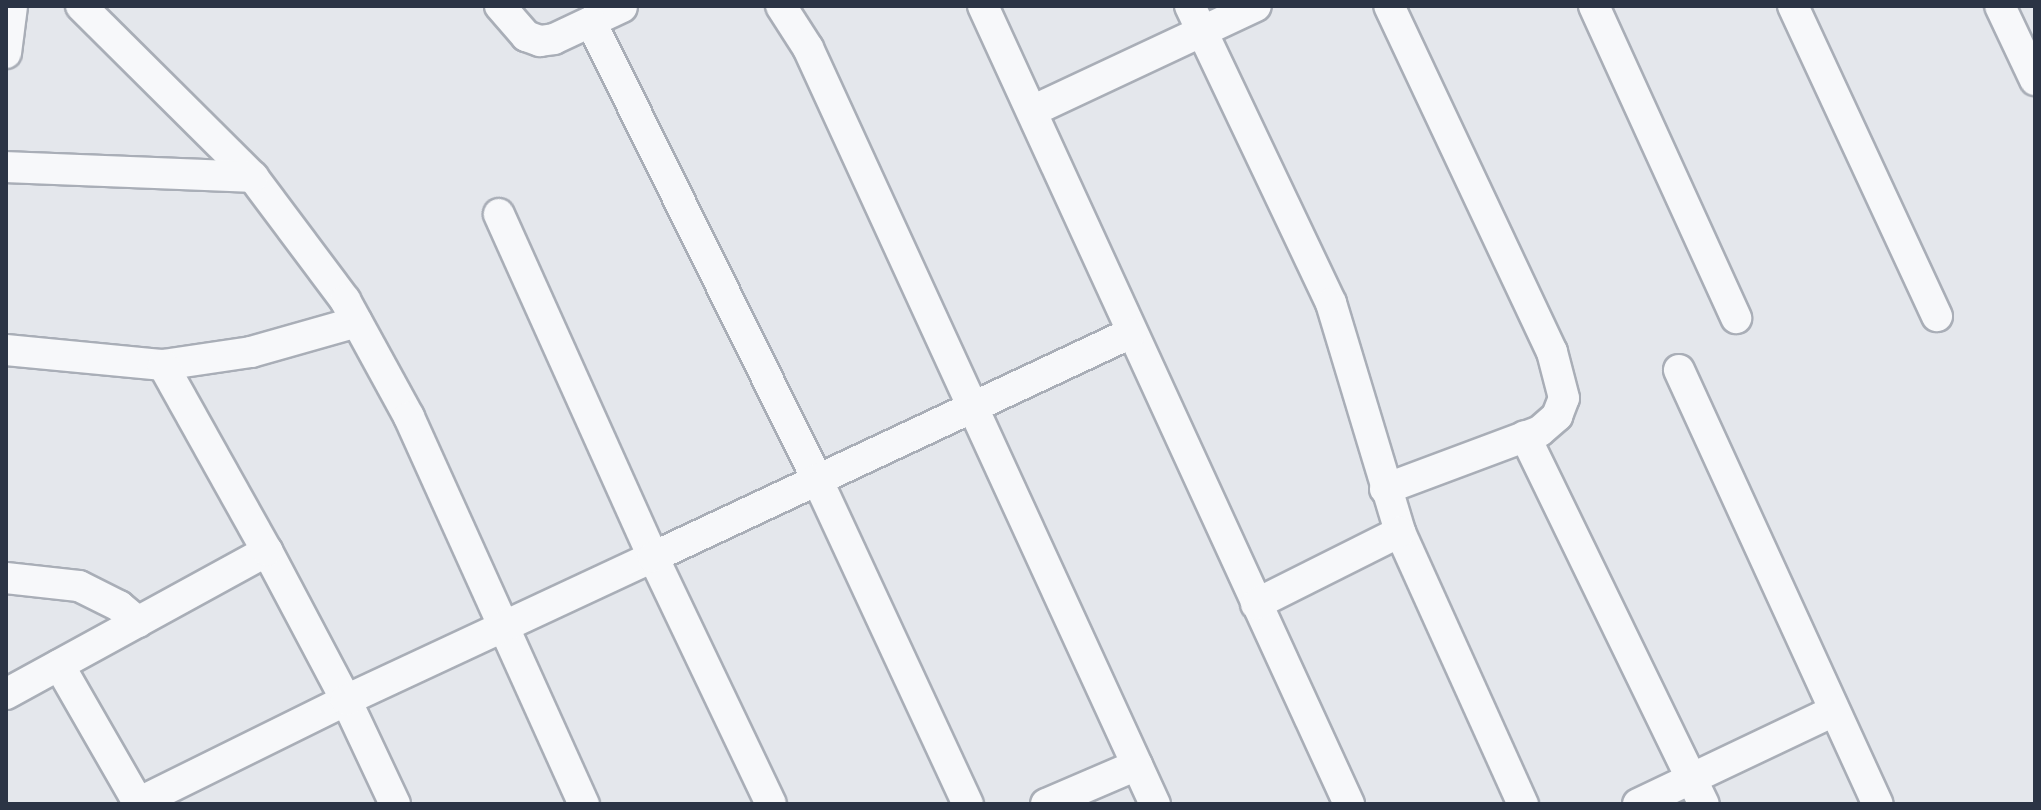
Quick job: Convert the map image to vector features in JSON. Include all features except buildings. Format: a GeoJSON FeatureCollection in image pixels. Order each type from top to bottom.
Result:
{"type":"FeatureCollection","features":[{"type":"Feature","properties":{"kind":"street"},"geometry":{"type":"LineString","coordinates":[[6,53],[12,6]]}},
{"type":"Feature","properties":{"kind":"street"},"geometry":{"type":"LineString","coordinates":[[81,6],[253,177],[328,277],[357,322],[409,417],[502,629],[584,804]]}},
{"type":"Feature","properties":{"kind":"street"},"geometry":{"type":"LineString","coordinates":[[500,6],[526,36],[540,41],[622,7]]}},
{"type":"Feature","properties":{"kind":"street"},"geometry":{"type":"LineString","coordinates":[[781,6],[808,48],[1155,804]]}},
{"type":"Feature","properties":{"kind":"street"},"geometry":{"type":"LineString","coordinates":[[983,6],[1349,804]]}},
{"type":"Feature","properties":{"kind":"street"},"geometry":{"type":"LineString","coordinates":[[1032,111],[1196,19],[1256,6]]}},
{"type":"Feature","properties":{"kind":"street"},"geometry":{"type":"LineString","coordinates":[[1385,489],[1540,431],[1557,416],[1564,398],[1560,375],[1389,6]]}},
{"type":"Feature","properties":{"kind":"street"},"geometry":{"type":"LineString","coordinates":[[1594,6],[1736,318]]}},
{"type":"Feature","properties":{"kind":"street"},"geometry":{"type":"LineString","coordinates":[[1793,6],[1937,316]]}},
{"type":"Feature","properties":{"kind":"street"},"geometry":{"type":"LineString","coordinates":[[2000,6],[2035,80]]}},
{"type":"Feature","properties":{"kind":"street"},"geometry":{"type":"LineString","coordinates":[[1196,19],[1331,303],[1400,532],[1523,804]]}},
{"type":"Feature","properties":{"kind":"street"},"geometry":{"type":"LineString","coordinates":[[591,22],[817,479],[968,804]]}},
{"type":"Feature","properties":{"kind":"street"},"geometry":{"type":"LineString","coordinates":[[6,167],[253,177]]}},
{"type":"Feature","properties":{"kind":"street"},"geometry":{"type":"LineString","coordinates":[[499,214],[653,557],[771,804]]}},
{"type":"Feature","properties":{"kind":"street"},"geometry":{"type":"LineString","coordinates":[[6,350],[163,365],[251,352],[357,322]]}},
{"type":"Feature","properties":{"kind":"street"},"geometry":{"type":"LineString","coordinates":[[59,665],[139,803],[346,700],[1131,333]]}},
{"type":"Feature","properties":{"kind":"street"},"geometry":{"type":"LineString","coordinates":[[163,365],[346,700],[395,804]]}},
{"type":"Feature","properties":{"kind":"street"},"geometry":{"type":"LineString","coordinates":[[1679,370],[1878,804]]}},
{"type":"Feature","properties":{"kind":"street"},"geometry":{"type":"LineString","coordinates":[[1525,436],[1697,792]]}},
{"type":"Feature","properties":{"kind":"street"},"geometry":{"type":"LineString","coordinates":[[1256,604],[1400,532]]}},
{"type":"Feature","properties":{"kind":"street"},"geometry":{"type":"LineString","coordinates":[[6,694],[267,551]]}},
{"type":"Feature","properties":{"kind":"street"},"geometry":{"type":"LineString","coordinates":[[6,578],[79,586],[119,606],[138,622]]}},
{"type":"Feature","properties":{"kind":"street"},"geometry":{"type":"LineString","coordinates":[[1638,804],[1697,792],[1834,711]]}},
{"type":"Feature","properties":{"kind":"street"},"geometry":{"type":"LineString","coordinates":[[1046,804],[1137,765]]}}]}
